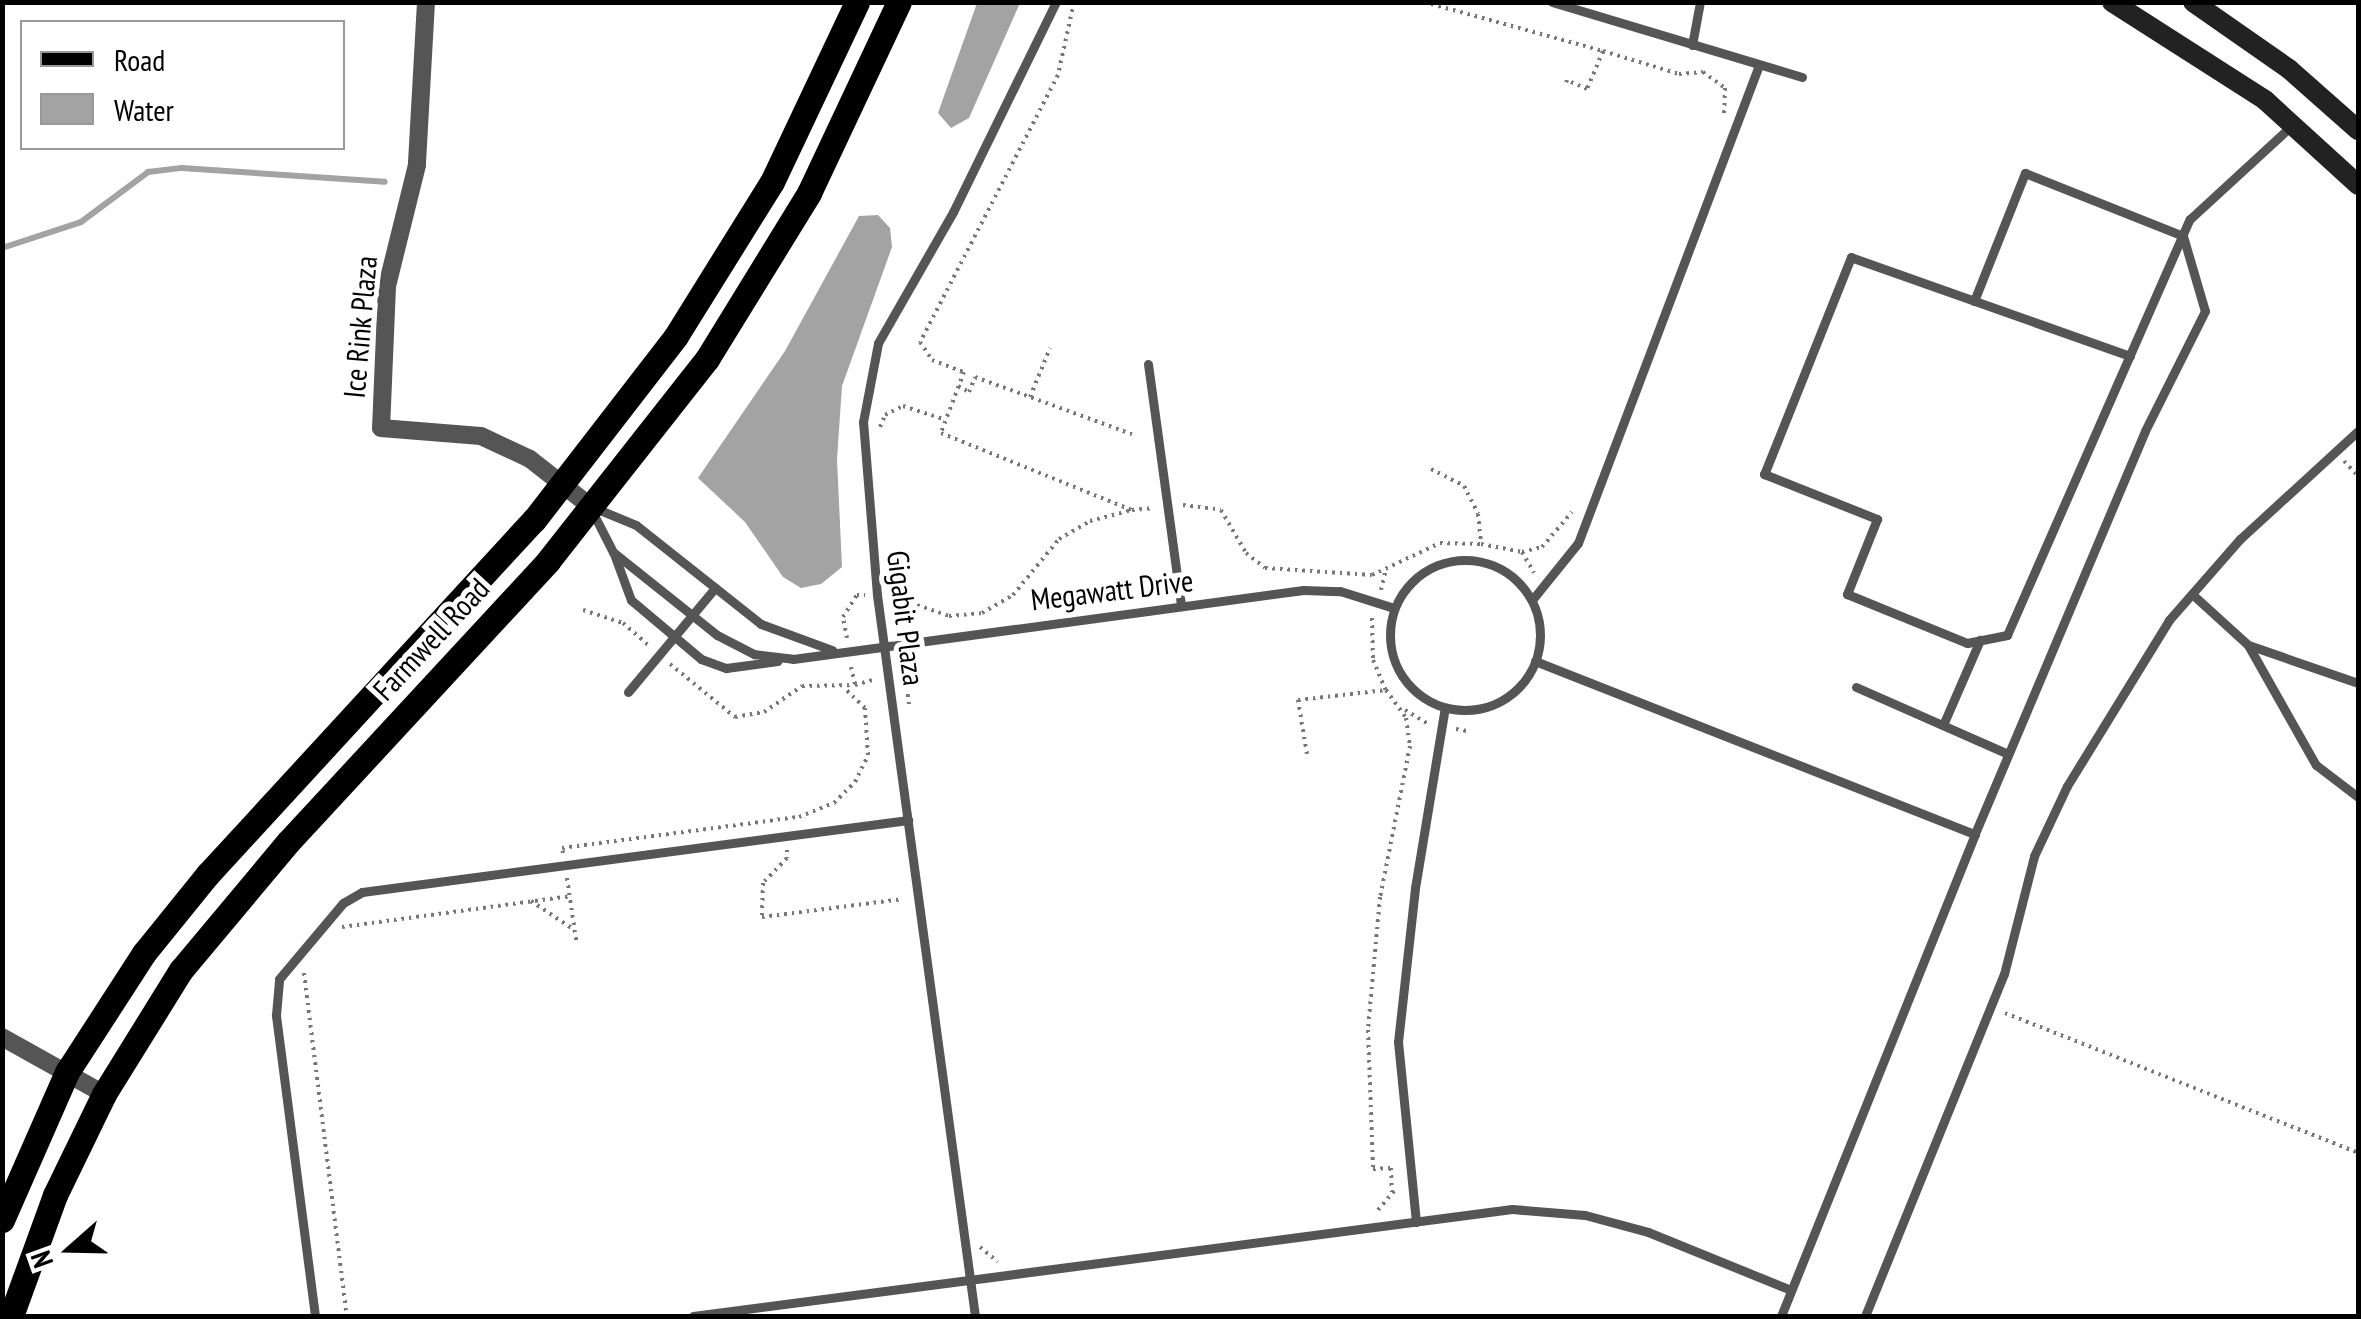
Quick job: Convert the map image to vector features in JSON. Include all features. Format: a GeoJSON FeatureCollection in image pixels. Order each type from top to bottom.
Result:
{"type":"FeatureCollection","features":[{"type":"Feature","properties":{"kind":"main road","name":"Farmwell Road"},"geometry":{"type":"LineString","coordinates":[[2,1220],[67,1072],[144,953],[208,874],[534,520],[730,257],[857,2]]}},
{"type":"Feature","properties":{"kind":"main road","name":"Farmwell Road"},"geometry":{"type":"LineString","coordinates":[[11,1316],[55,1195],[104,1094],[181,970],[224,915],[548,561],[696,374],[758,281],[809,194],[900,2]]}},
{"type":"Feature","properties":{"kind":"main road"},"geometry":{"type":"LineString","coordinates":[[2112,2],[2212,62],[2294,124],[2358,185]]}},
{"type":"Feature","properties":{"kind":"main road"},"geometry":{"type":"LineString","coordinates":[[2193,2],[2289,68],[2358,130]]}},
{"type":"Feature","properties":{"kind":"street","name":"Ice Rink Plaza"},"geometry":{"type":"LineString","coordinates":[[426,2],[417,165],[387,286],[380,428],[481,436],[530,458],[590,506]]}},
{"type":"Feature","properties":{"kind":"street"},"geometry":{"type":"LineString","coordinates":[[2,1037],[104,1094]]}},
{"type":"Feature","properties":{"kind":"lane","name":"Gigabit Plaza"},"geometry":{"type":"LineString","coordinates":[[975,1316],[877,596],[862,456],[878,343],[962,196],[1056,2]]}},
{"type":"Feature","properties":{"kind":"lane"},"geometry":{"type":"LineString","coordinates":[[1552,2],[1802,78]]}},
{"type":"Feature","properties":{"kind":"lane"},"geometry":{"type":"LineString","coordinates":[[1692,44],[1700,2]]}},
{"type":"Feature","properties":{"kind":"lane"},"geometry":{"type":"LineString","coordinates":[[1532,600],[1578,543],[1590,516],[1759,64]]}},
{"type":"Feature","properties":{"kind":"lane"},"geometry":{"type":"LineString","coordinates":[[2130,356],[1851,257],[1764,474],[1877,519],[1847,594],[1967,642],[2006,635],[2130,356],[2190,219],[2294,124]]}},
{"type":"Feature","properties":{"kind":"lane"},"geometry":{"type":"LineString","coordinates":[[1974,301],[2025,173],[2183,236]]}},
{"type":"Feature","properties":{"kind":"lane"},"geometry":{"type":"LineString","coordinates":[[1781,1316],[2008,754],[2145,431],[2205,311],[2183,236]]}},
{"type":"Feature","properties":{"kind":"lane"},"geometry":{"type":"LineString","coordinates":[[1148,364],[1181,606]]}},
{"type":"Feature","properties":{"kind":"lane"},"geometry":{"type":"LineString","coordinates":[[1865,1316],[1990,1008],[2034,856],[2066,786],[2112,706],[2192,594],[2240,539],[2358,431]]}},
{"type":"Feature","properties":{"kind":"lane","name":"Megawatt Drive"},"geometry":{"type":"LineString","coordinates":[[590,506],[614,552],[631,600],[673,638],[726,668],[1302,590],[1340,591],[1394,608]]}},
{"type":"Feature","properties":{"kind":"lane"},"geometry":{"type":"LineString","coordinates":[[590,506],[636,525],[760,624],[834,651]]}},
{"type":"Feature","properties":{"kind":"lane"},"geometry":{"type":"LineString","coordinates":[[614,552],[692,615],[754,654],[793,659]]}},
{"type":"Feature","properties":{"kind":"lane"},"geometry":{"type":"LineString","coordinates":[[1473,560],[1507,573],[1532,600],[1540,624],[1535,661],[1515,692],[1494,705],[1445,708],[1404,680],[1392,645],[1394,608],[1425,570],[1473,560]]}},
{"type":"Feature","properties":{"kind":"lane"},"geometry":{"type":"LineString","coordinates":[[628,692],[714,588]]}},
{"type":"Feature","properties":{"kind":"lane"},"geometry":{"type":"LineString","coordinates":[[2192,594],[2248,645],[2316,766],[2358,797]]}},
{"type":"Feature","properties":{"kind":"lane"},"geometry":{"type":"LineString","coordinates":[[1943,726],[1980,640]]}},
{"type":"Feature","properties":{"kind":"lane"},"geometry":{"type":"LineString","coordinates":[[2248,645],[2358,683]]}},
{"type":"Feature","properties":{"kind":"lane"},"geometry":{"type":"LineString","coordinates":[[1535,661],[1975,834]]}},
{"type":"Feature","properties":{"kind":"lane"},"geometry":{"type":"LineString","coordinates":[[1856,687],[2008,754]]}},
{"type":"Feature","properties":{"kind":"lane"},"geometry":{"type":"LineString","coordinates":[[1416,1222],[1398,1042],[1415,888],[1445,708]]}},
{"type":"Feature","properties":{"kind":"lane"},"geometry":{"type":"LineString","coordinates":[[315,1316],[276,1014],[279,979],[343,903],[362,892],[908,820]]}},
{"type":"Feature","properties":{"kind":"lane"},"geometry":{"type":"LineString","coordinates":[[693,1316],[1512,1209],[1585,1215],[1648,1232],[1791,1290]]}},
{"type":"Feature","properties":{"kind":"path"},"geometry":{"type":"LineString","coordinates":[[1074,2],[1058,75],[922,334],[923,352],[964,372],[941,433],[1132,510]]}},
{"type":"Feature","properties":{"kind":"path"},"geometry":{"type":"LineString","coordinates":[[1424,2],[1711,77],[1724,88],[1724,124]]}},
{"type":"Feature","properties":{"kind":"path"},"geometry":{"type":"LineString","coordinates":[[1565,86],[1566,80],[1587,90],[1603,51]]}},
{"type":"Feature","properties":{"kind":"path"},"geometry":{"type":"LineString","coordinates":[[1030,397],[1050,348]]}},
{"type":"Feature","properties":{"kind":"path"},"geometry":{"type":"LineString","coordinates":[[958,386],[968,392],[975,377],[1132,434]]}},
{"type":"Feature","properties":{"kind":"path"},"geometry":{"type":"LineString","coordinates":[[878,435],[885,415],[903,406],[946,420]]}},
{"type":"Feature","properties":{"kind":"path"},"geometry":{"type":"LineString","coordinates":[[1430,469],[1464,486],[1478,514],[1482,544]]}},
{"type":"Feature","properties":{"kind":"path"},"geometry":{"type":"LineString","coordinates":[[905,672],[855,685],[843,617],[857,595],[898,596],[949,616],[982,613],[1013,595],[1059,540],[1090,521],[1132,510],[1204,504],[1221,510],[1246,553],[1265,568],[1385,572],[1440,543],[1482,544],[1522,552],[1542,547],[1576,507]]}},
{"type":"Feature","properties":{"kind":"path"},"geometry":{"type":"LineString","coordinates":[[890,556],[910,709]]}},
{"type":"Feature","properties":{"kind":"path"},"geometry":{"type":"LineString","coordinates":[[1385,572],[1370,641],[1386,690],[1402,708],[1410,735],[1370,984],[1373,1170],[1392,1168],[1392,1192]]}},
{"type":"Feature","properties":{"kind":"path"},"geometry":{"type":"LineString","coordinates":[[576,940],[562,848],[784,819],[834,803],[855,782],[868,755],[865,708],[843,686]]}},
{"type":"Feature","properties":{"kind":"path"},"geometry":{"type":"LineString","coordinates":[[1307,754],[1298,700],[1386,690]]}},
{"type":"Feature","properties":{"kind":"path"},"geometry":{"type":"LineString","coordinates":[[784,819],[787,858],[763,883],[762,917],[918,896]]}},
{"type":"Feature","properties":{"kind":"path"},"geometry":{"type":"LineString","coordinates":[[332,939],[342,927],[570,896]]}},
{"type":"Feature","properties":{"kind":"path"},"geometry":{"type":"LineString","coordinates":[[531,901],[574,930]]}},
{"type":"Feature","properties":{"kind":"path"},"geometry":{"type":"LineString","coordinates":[[312,963],[302,975],[347,1316]]}},
{"type":"Feature","properties":{"kind":"path"},"geometry":{"type":"LineString","coordinates":[[1990,1008],[2358,1154]]}},
{"type":"Feature","properties":{"kind":"water"},"geometry":{"type":"Polygon","coordinates":[[[977,3],[1020,3],[969,118],[951,128],[938,113],[977,3]]]}},
{"type":"Feature","properties":{"kind":"water"},"geometry":{"type":"Polygon","coordinates":[[[878,215],[890,228],[892,247],[842,386],[837,459],[842,567],[821,584],[801,588],[783,577],[745,522],[698,478],[785,351],[859,216],[878,215]]]}},
{"type":"Feature","properties":{"kind":"waterway"},"geometry":{"type":"LineString","coordinates":[[2,248],[81,222],[148,172],[182,168],[385,182]]}}]}
